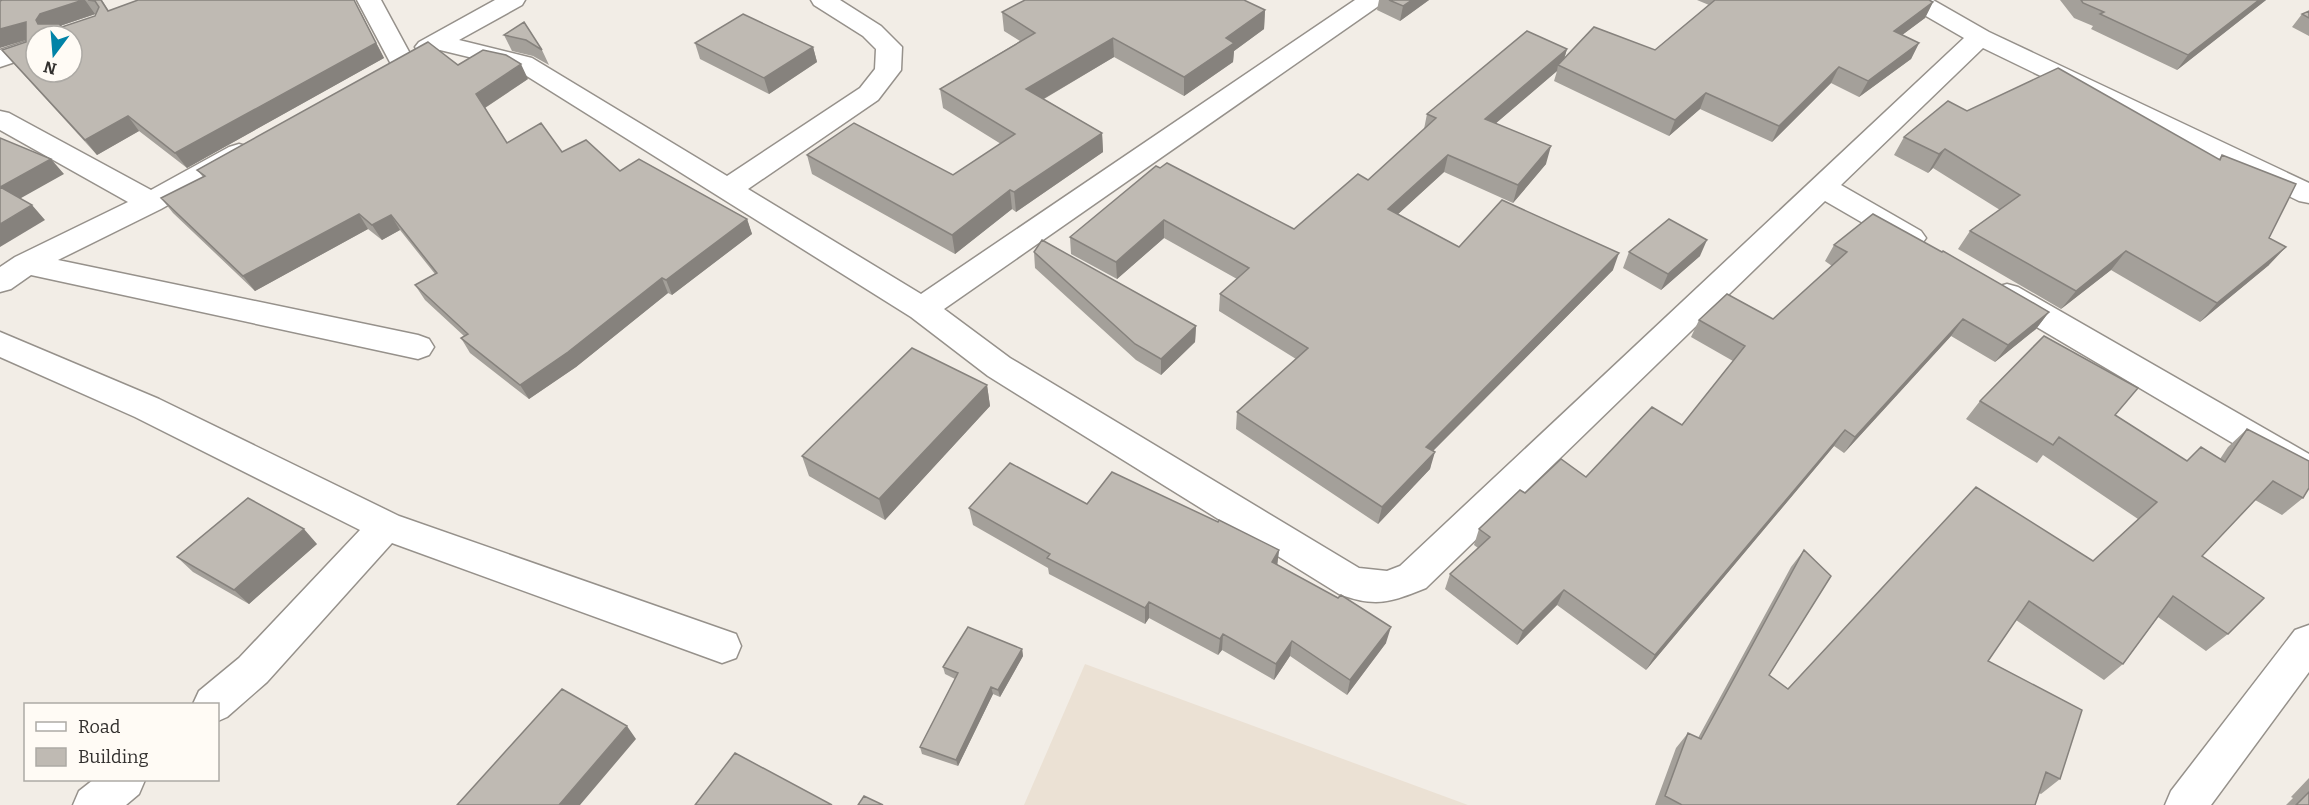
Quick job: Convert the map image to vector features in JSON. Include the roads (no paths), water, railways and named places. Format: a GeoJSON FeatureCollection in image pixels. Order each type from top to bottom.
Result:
{"type":"FeatureCollection","features":[{"type":"Feature","properties":{"kind":"street"},"geometry":{"type":"LineString","coordinates":[[369,0],[391,67],[513,0]]}},
{"type":"Feature","properties":{"kind":"street"},"geometry":{"type":"LineString","coordinates":[[726,190],[869,94],[888,70],[889,47],[872,31],[823,0]]}},
{"type":"Feature","properties":{"kind":"street"},"geometry":{"type":"LineString","coordinates":[[922,309],[1371,0]]}},
{"type":"Feature","properties":{"kind":"street"},"geometry":{"type":"LineString","coordinates":[[1916,0],[1980,37],[2309,194]]}},
{"type":"Feature","properties":{"kind":"street"},"geometry":{"type":"LineString","coordinates":[[437,42],[523,63],[922,309],[999,367],[1352,583],[1388,587],[1413,577],[1980,37]]}},
{"type":"Feature","properties":{"kind":"street"},"geometry":{"type":"LineString","coordinates":[[0,59],[24,50]]}},
{"type":"Feature","properties":{"kind":"street"},"geometry":{"type":"LineString","coordinates":[[0,119],[151,202]]}},
{"type":"Feature","properties":{"kind":"street"},"geometry":{"type":"LineString","coordinates":[[0,281],[26,264],[151,202],[266,138]]}},
{"type":"Feature","properties":{"kind":"street"},"geometry":{"type":"LineString","coordinates":[[1821,186],[1933,251]]}},
{"type":"Feature","properties":{"kind":"street"},"geometry":{"type":"LineString","coordinates":[[26,264],[418,347]]}},
{"type":"Feature","properties":{"kind":"street"},"geometry":{"type":"LineString","coordinates":[[1984,281],[2309,471]]}},
{"type":"Feature","properties":{"kind":"street"},"geometry":{"type":"LineString","coordinates":[[0,344],[147,408],[386,526],[722,646]]}},
{"type":"Feature","properties":{"kind":"street"},"geometry":{"type":"LineString","coordinates":[[215,703],[253,670],[386,526]]}},
{"type":"Feature","properties":{"kind":"street"},"geometry":{"type":"LineString","coordinates":[[2186,805],[2309,642]]}},
{"type":"Feature","properties":{"kind":"street"},"geometry":{"type":"LineString","coordinates":[[94,805],[123,781]]}}]}
